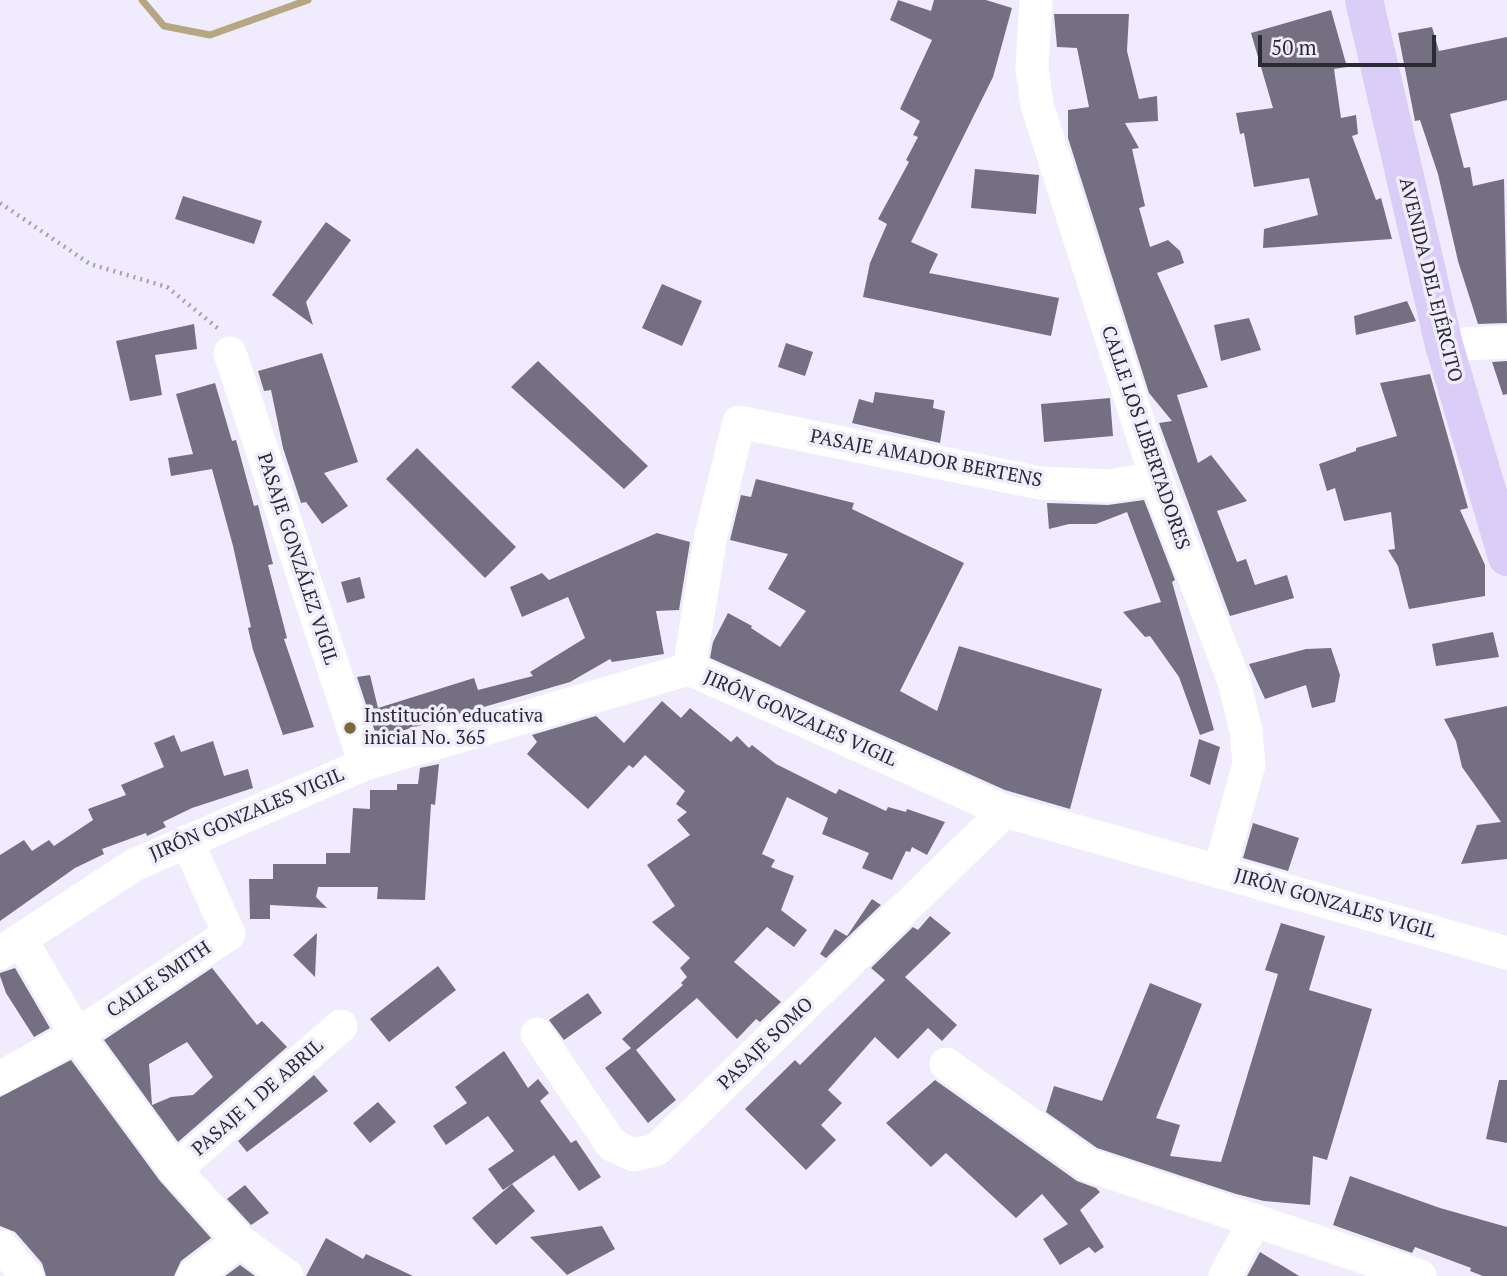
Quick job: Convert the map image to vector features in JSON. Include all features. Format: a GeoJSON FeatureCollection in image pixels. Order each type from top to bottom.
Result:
{"type":"FeatureCollection","features":[{"type":"Feature","properties":{"kind":"main road","name":"AVENIDA DEL EJÉRCITO"},"geometry":{"type":"LineString","coordinates":[[1364,0],[1444,345],[1507,557]]}},
{"type":"Feature","properties":{"kind":"street","name":"CALLE LOS LIBERTADORES"},"geometry":{"type":"LineString","coordinates":[[1036,0],[1032,67],[1037,106],[1156,478],[1234,681],[1246,732],[1249,764],[1219,872]]}},
{"type":"Feature","properties":{"kind":"street"},"geometry":{"type":"LineString","coordinates":[[1444,345],[1507,342]]}},
{"type":"Feature","properties":{"kind":"street","name":"PASAJE GONZÁLEZ VIGIL"},"geometry":{"type":"LineString","coordinates":[[230,353],[365,764]]}},
{"type":"Feature","properties":{"kind":"street","name":"PASAJE AMADOR BERTENS"},"geometry":{"type":"LineString","coordinates":[[689,669],[710,535],[739,422],[1040,483],[1109,486],[1156,478]]}},
{"type":"Feature","properties":{"kind":"street","name":"JIRÓN GONZALES VIGIL"},"geometry":{"type":"LineString","coordinates":[[10,946],[134,865],[365,764],[689,669],[1005,811],[1507,953]]}},
{"type":"Feature","properties":{"kind":"street","name":"PASAJE SOMO"},"geometry":{"type":"LineString","coordinates":[[537,1034],[612,1145],[634,1155],[656,1150],[1005,811]]}},
{"type":"Feature","properties":{"kind":"street","name":"CALLE SMITH"},"geometry":{"type":"LineString","coordinates":[[0,1077],[76,1035],[229,934],[187,841]]}},
{"type":"Feature","properties":{"kind":"street"},"geometry":{"type":"LineString","coordinates":[[10,946],[175,1170],[240,1241],[287,1276]]}},
{"type":"Feature","properties":{"kind":"street","name":"PASAJE 1 DE ABRIL"},"geometry":{"type":"LineString","coordinates":[[175,1170],[341,1026]]}},
{"type":"Feature","properties":{"kind":"street"},"geometry":{"type":"LineString","coordinates":[[946,1064],[1088,1165],[1255,1220],[1401,1273]]}},
{"type":"Feature","properties":{"kind":"street"},"geometry":{"type":"LineString","coordinates":[[1225,1276],[1255,1220]]}},
{"type":"Feature","properties":{"kind":"street"},"geometry":{"type":"LineString","coordinates":[[193,1276],[240,1241]]}},
{"type":"Feature","properties":{"kind":"street"},"geometry":{"type":"LineString","coordinates":[[0,1245],[27,1276]]}},
{"type":"Feature","properties":{"kind":"path"},"geometry":{"type":"LineString","coordinates":[[0,203],[90,264],[167,287],[220,330],[230,353]]}},
{"type":"Feature","properties":{"kind":"building"},"geometry":{"type":"Polygon","coordinates":[[[898,0],[931,11],[934,0],[986,0],[1012,8],[993,77],[911,242],[938,254],[929,273],[1059,298],[1051,336],[863,297],[870,263],[887,224],[878,219],[909,162],[906,160],[918,137],[913,135],[920,121],[900,109],[932,40],[890,20],[898,0]]]}},
{"type":"Feature","properties":{"kind":"building"},"geometry":{"type":"Polygon","coordinates":[[[1331,10],[1347,67],[1334,69],[1341,118],[1356,115],[1358,134],[1352,136],[1376,200],[1381,198],[1392,239],[1263,248],[1264,229],[1318,215],[1309,178],[1254,187],[1244,133],[1240,134],[1236,113],[1273,108],[1251,33],[1331,10]]]}},
{"type":"Feature","properties":{"kind":"building"},"geometry":{"type":"Polygon","coordinates":[[[1054,14],[1129,14],[1127,51],[1139,99],[1157,96],[1158,121],[1125,123],[1139,148],[1132,149],[1145,206],[1139,208],[1150,247],[1168,240],[1180,251],[1184,263],[1157,273],[1208,387],[1177,395],[1198,463],[1211,455],[1247,501],[1217,511],[1237,562],[1246,559],[1255,585],[1287,575],[1294,598],[1230,616],[1159,423],[1172,421],[1149,393],[1068,138],[1068,110],[1089,107],[1077,48],[1057,47],[1054,14]]]}},
{"type":"Feature","properties":{"kind":"building"},"geometry":{"type":"Polygon","coordinates":[[[1432,27],[1439,51],[1507,37],[1507,100],[1450,114],[1464,168],[1470,167],[1473,186],[1504,179],[1507,323],[1478,324],[1458,261],[1438,174],[1420,120],[1415,121],[1398,33],[1432,27]]]}},
{"type":"Feature","properties":{"kind":"building"},"geometry":{"type":"Polygon","coordinates":[[[975,169],[1039,175],[1036,214],[971,208],[975,169]]]}},
{"type":"Feature","properties":{"kind":"building"},"geometry":{"type":"Polygon","coordinates":[[[183,196],[262,221],[254,244],[175,219],[183,196]]]}},
{"type":"Feature","properties":{"kind":"building"},"geometry":{"type":"Polygon","coordinates":[[[326,222],[351,240],[306,302],[313,325],[272,295],[326,222]]]}},
{"type":"Feature","properties":{"kind":"building"},"geometry":{"type":"Polygon","coordinates":[[[662,284],[702,301],[682,346],[642,328],[662,284]]]}},
{"type":"Feature","properties":{"kind":"building"},"geometry":{"type":"Polygon","coordinates":[[[1407,301],[1416,321],[1356,335],[1354,316],[1407,301]]]}},
{"type":"Feature","properties":{"kind":"building"},"geometry":{"type":"Polygon","coordinates":[[[1249,318],[1261,350],[1221,361],[1214,325],[1249,318]]]}},
{"type":"Feature","properties":{"kind":"building"},"geometry":{"type":"Polygon","coordinates":[[[194,324],[197,349],[155,355],[162,395],[130,401],[116,341],[194,324]]]}},
{"type":"Feature","properties":{"kind":"building"},"geometry":{"type":"Polygon","coordinates":[[[786,343],[813,352],[805,376],[778,367],[786,343]]]}},
{"type":"Feature","properties":{"kind":"building"},"geometry":{"type":"Polygon","coordinates":[[[322,353],[358,462],[324,473],[348,506],[322,524],[306,502],[301,503],[283,448],[271,390],[264,391],[258,371],[322,353]]]}},
{"type":"Feature","properties":{"kind":"building"},"geometry":{"type":"Polygon","coordinates":[[[538,361],[648,466],[624,489],[511,387],[538,361]]]}},
{"type":"Feature","properties":{"kind":"building"},"geometry":{"type":"Polygon","coordinates":[[[1507,361],[1507,394],[1503,395],[1492,362],[1507,361]]]}},
{"type":"Feature","properties":{"kind":"building"},"geometry":{"type":"Polygon","coordinates":[[[1430,374],[1468,508],[1460,510],[1485,565],[1485,596],[1409,609],[1398,566],[1388,550],[1395,549],[1391,512],[1344,521],[1335,488],[1327,491],[1319,464],[1356,451],[1356,448],[1397,436],[1380,383],[1430,374]]]}},
{"type":"Feature","properties":{"kind":"building"},"geometry":{"type":"Polygon","coordinates":[[[215,383],[232,441],[236,440],[254,506],[258,505],[273,564],[268,565],[287,638],[284,639],[314,727],[283,735],[253,650],[248,628],[251,627],[233,546],[212,469],[171,476],[168,458],[193,454],[176,394],[215,383]]]}},
{"type":"Feature","properties":{"kind":"building"},"geometry":{"type":"Polygon","coordinates":[[[875,392],[934,400],[933,408],[945,411],[940,443],[852,423],[859,399],[873,403],[875,392]]]}},
{"type":"Feature","properties":{"kind":"building"},"geometry":{"type":"Polygon","coordinates":[[[1110,398],[1113,436],[1044,442],[1041,404],[1110,398]]]}},
{"type":"Feature","properties":{"kind":"building"},"geometry":{"type":"Polygon","coordinates":[[[417,448],[516,547],[485,578],[386,479],[417,448]]]}},
{"type":"Feature","properties":{"kind":"building"},"geometry":{"type":"Polygon","coordinates":[[[756,479],[854,503],[852,509],[964,563],[900,691],[937,711],[959,646],[1102,689],[1070,809],[1005,790],[710,658],[713,642],[728,613],[752,626],[751,628],[780,647],[806,611],[768,589],[788,554],[730,540],[741,495],[751,497],[756,479]]]}},
{"type":"Feature","properties":{"kind":"building"},"geometry":{"type":"Polygon","coordinates":[[[1144,500],[1175,580],[1172,582],[1214,730],[1200,735],[1179,677],[1150,636],[1145,637],[1123,612],[1161,602],[1127,512],[1096,524],[1069,524],[1049,529],[1047,503],[1108,505],[1144,500]]]}},
{"type":"Feature","properties":{"kind":"building"},"geometry":{"type":"Polygon","coordinates":[[[657,533],[690,542],[679,610],[656,611],[664,654],[612,662],[610,659],[570,682],[377,738],[357,677],[370,675],[378,708],[474,678],[478,690],[533,676],[530,672],[585,638],[568,597],[522,617],[510,587],[542,573],[549,580],[657,533]]]}},
{"type":"Feature","properties":{"kind":"building"},"geometry":{"type":"Polygon","coordinates":[[[360,577],[365,598],[347,603],[341,582],[360,577]]]}},
{"type":"Feature","properties":{"kind":"building"},"geometry":{"type":"Polygon","coordinates":[[[1493,632],[1499,657],[1436,666],[1432,644],[1493,632]]]}},
{"type":"Feature","properties":{"kind":"building"},"geometry":{"type":"Polygon","coordinates":[[[1331,648],[1340,675],[1335,702],[1312,708],[1306,685],[1265,699],[1249,664],[1306,649],[1331,648]]]}},
{"type":"Feature","properties":{"kind":"building"},"geometry":{"type":"Polygon","coordinates":[[[662,701],[681,718],[690,708],[731,742],[737,736],[749,748],[752,745],[776,764],[836,794],[839,789],[886,811],[888,807],[906,812],[907,809],[945,822],[927,855],[912,847],[910,852],[906,851],[892,880],[862,868],[869,853],[822,834],[828,818],[787,797],[762,854],[775,860],[771,867],[794,876],[781,910],[807,930],[794,947],[767,927],[734,962],[781,1002],[760,1022],[756,1019],[737,1039],[697,998],[636,1050],[676,1100],[648,1123],[605,1068],[631,1048],[622,1039],[683,985],[681,983],[687,977],[680,968],[690,958],[652,922],[675,906],[647,865],[690,835],[677,820],[687,812],[676,804],[685,791],[645,755],[633,768],[629,765],[588,809],[527,754],[537,742],[532,735],[596,716],[624,743],[662,701]]]}},
{"type":"Feature","properties":{"kind":"building"},"geometry":{"type":"Polygon","coordinates":[[[1507,706],[1507,859],[1461,864],[1477,825],[1501,822],[1462,767],[1456,741],[1444,719],[1507,706]]]}},
{"type":"Feature","properties":{"kind":"building"},"geometry":{"type":"Polygon","coordinates":[[[174,735],[181,752],[213,741],[224,776],[248,769],[253,788],[192,808],[163,822],[166,827],[147,836],[146,833],[102,849],[104,854],[75,868],[0,921],[0,855],[24,840],[32,851],[49,840],[54,846],[93,820],[88,809],[126,795],[121,785],[164,767],[154,743],[174,735]]]}},
{"type":"Feature","properties":{"kind":"building"},"geometry":{"type":"Polygon","coordinates":[[[1199,739],[1220,747],[1210,785],[1190,776],[1199,739]]]}},
{"type":"Feature","properties":{"kind":"building"},"geometry":{"type":"Polygon","coordinates":[[[439,764],[435,805],[431,804],[425,900],[377,899],[378,887],[318,887],[316,897],[327,908],[270,905],[270,919],[250,919],[249,879],[273,879],[273,864],[326,864],[326,853],[350,853],[353,808],[370,809],[370,790],[397,790],[397,784],[418,784],[420,768],[439,764]]]}},
{"type":"Feature","properties":{"kind":"building"},"geometry":{"type":"Polygon","coordinates":[[[1253,823],[1299,838],[1288,871],[1243,858],[1253,823]]]}},
{"type":"Feature","properties":{"kind":"building"},"geometry":{"type":"Polygon","coordinates":[[[872,899],[881,905],[826,958],[820,954],[835,929],[847,936],[872,899]]]}},
{"type":"Feature","properties":{"kind":"building"},"geometry":{"type":"Polygon","coordinates":[[[930,916],[951,933],[905,977],[957,1025],[942,1041],[928,1028],[898,1059],[875,1037],[828,1090],[842,1103],[821,1125],[836,1140],[806,1170],[745,1109],[795,1060],[800,1065],[885,980],[871,968],[913,927],[918,930],[930,916]]]}},
{"type":"Feature","properties":{"kind":"building"},"geometry":{"type":"Polygon","coordinates":[[[1281,923],[1325,936],[1309,990],[1372,1009],[1327,1160],[1313,1156],[1310,1205],[1264,1201],[1236,1194],[1097,1148],[1046,1112],[1054,1086],[1102,1101],[1150,983],[1202,1004],[1156,1118],[1180,1125],[1170,1156],[1221,1162],[1278,974],[1265,970],[1281,923]]]}},
{"type":"Feature","properties":{"kind":"building"},"geometry":{"type":"Polygon","coordinates":[[[317,933],[315,977],[293,955],[317,933]]]}},
{"type":"Feature","properties":{"kind":"building"},"geometry":{"type":"Polygon","coordinates":[[[438,966],[456,990],[389,1042],[370,1019],[438,966]]]}},
{"type":"Feature","properties":{"kind":"building"},"geometry":{"type":"Polygon","coordinates":[[[15,968],[50,1028],[34,1037],[6,993],[0,976],[0,973],[15,968]]]}},
{"type":"Feature","properties":{"kind":"building"},"geometry":{"type":"Polygon","coordinates":[[[212,968],[257,1025],[262,1021],[287,1047],[178,1142],[104,1040],[212,968]],[[187,1042],[149,1064],[152,1105],[171,1097],[193,1095],[213,1077],[187,1042]]]}},
{"type":"Feature","properties":{"kind":"building"},"geometry":{"type":"Polygon","coordinates":[[[588,993],[602,1013],[564,1040],[549,1020],[588,993]]]}},
{"type":"Feature","properties":{"kind":"building"},"geometry":{"type":"Polygon","coordinates":[[[504,1051],[528,1088],[538,1079],[549,1093],[540,1101],[571,1143],[576,1140],[601,1177],[579,1191],[554,1155],[503,1190],[488,1169],[514,1151],[488,1116],[446,1145],[433,1126],[467,1103],[455,1087],[504,1051]]]}},
{"type":"Feature","properties":{"kind":"building"},"geometry":{"type":"Polygon","coordinates":[[[71,1060],[160,1181],[211,1238],[181,1261],[174,1276],[46,1276],[42,1263],[15,1232],[0,1226],[0,1097],[71,1060]]]}},
{"type":"Feature","properties":{"kind":"building"},"geometry":{"type":"Polygon","coordinates":[[[314,1075],[328,1091],[247,1152],[238,1141],[314,1075]]]}},
{"type":"Feature","properties":{"kind":"building"},"geometry":{"type":"Polygon","coordinates":[[[935,1080],[1077,1181],[1096,1188],[1100,1192],[1080,1210],[1104,1247],[1095,1253],[1089,1247],[1060,1265],[1043,1239],[1068,1224],[1042,1194],[1016,1218],[946,1153],[931,1167],[886,1123],[935,1080]]]}},
{"type":"Feature","properties":{"kind":"building"},"geometry":{"type":"Polygon","coordinates":[[[1499,1080],[1507,1080],[1507,1143],[1486,1139],[1499,1080]]]}},
{"type":"Feature","properties":{"kind":"building"},"geometry":{"type":"Polygon","coordinates":[[[378,1102],[396,1122],[370,1143],[353,1123],[378,1102]]]}},
{"type":"Feature","properties":{"kind":"building"},"geometry":{"type":"Polygon","coordinates":[[[1350,1176],[1440,1208],[1507,1227],[1507,1276],[1483,1276],[1470,1271],[1471,1268],[1415,1247],[1412,1253],[1333,1225],[1350,1176]]]}},
{"type":"Feature","properties":{"kind":"building"},"geometry":{"type":"Polygon","coordinates":[[[512,1184],[535,1211],[496,1245],[472,1218],[512,1184]]]}},
{"type":"Feature","properties":{"kind":"building"},"geometry":{"type":"Polygon","coordinates":[[[245,1185],[269,1213],[251,1225],[227,1199],[245,1185]]]}},
{"type":"Feature","properties":{"kind":"building"},"geometry":{"type":"Polygon","coordinates":[[[602,1226],[615,1249],[567,1275],[530,1237],[602,1226]]]}},
{"type":"Feature","properties":{"kind":"building"},"geometry":{"type":"Polygon","coordinates":[[[326,1238],[363,1259],[366,1254],[413,1276],[306,1276],[326,1238]]]}},
{"type":"Feature","properties":{"kind":"building"},"geometry":{"type":"Polygon","coordinates":[[[1260,1252],[1299,1276],[1247,1276],[1260,1252]]]}},
{"type":"Feature","properties":{"kind":"building"},"geometry":{"type":"Polygon","coordinates":[[[240,1265],[255,1276],[225,1276],[240,1265]]]}},
{"type":"Feature","properties":{"kind":"waterway"},"geometry":{"type":"LineString","coordinates":[[142,0],[164,26],[210,35],[308,0]]}},
{"type":"Feature","properties":{"kind":"place","name":"Institución educativa inicial No. 365"},"geometry":{"type":"Point","coordinates":[350,728]}}]}
